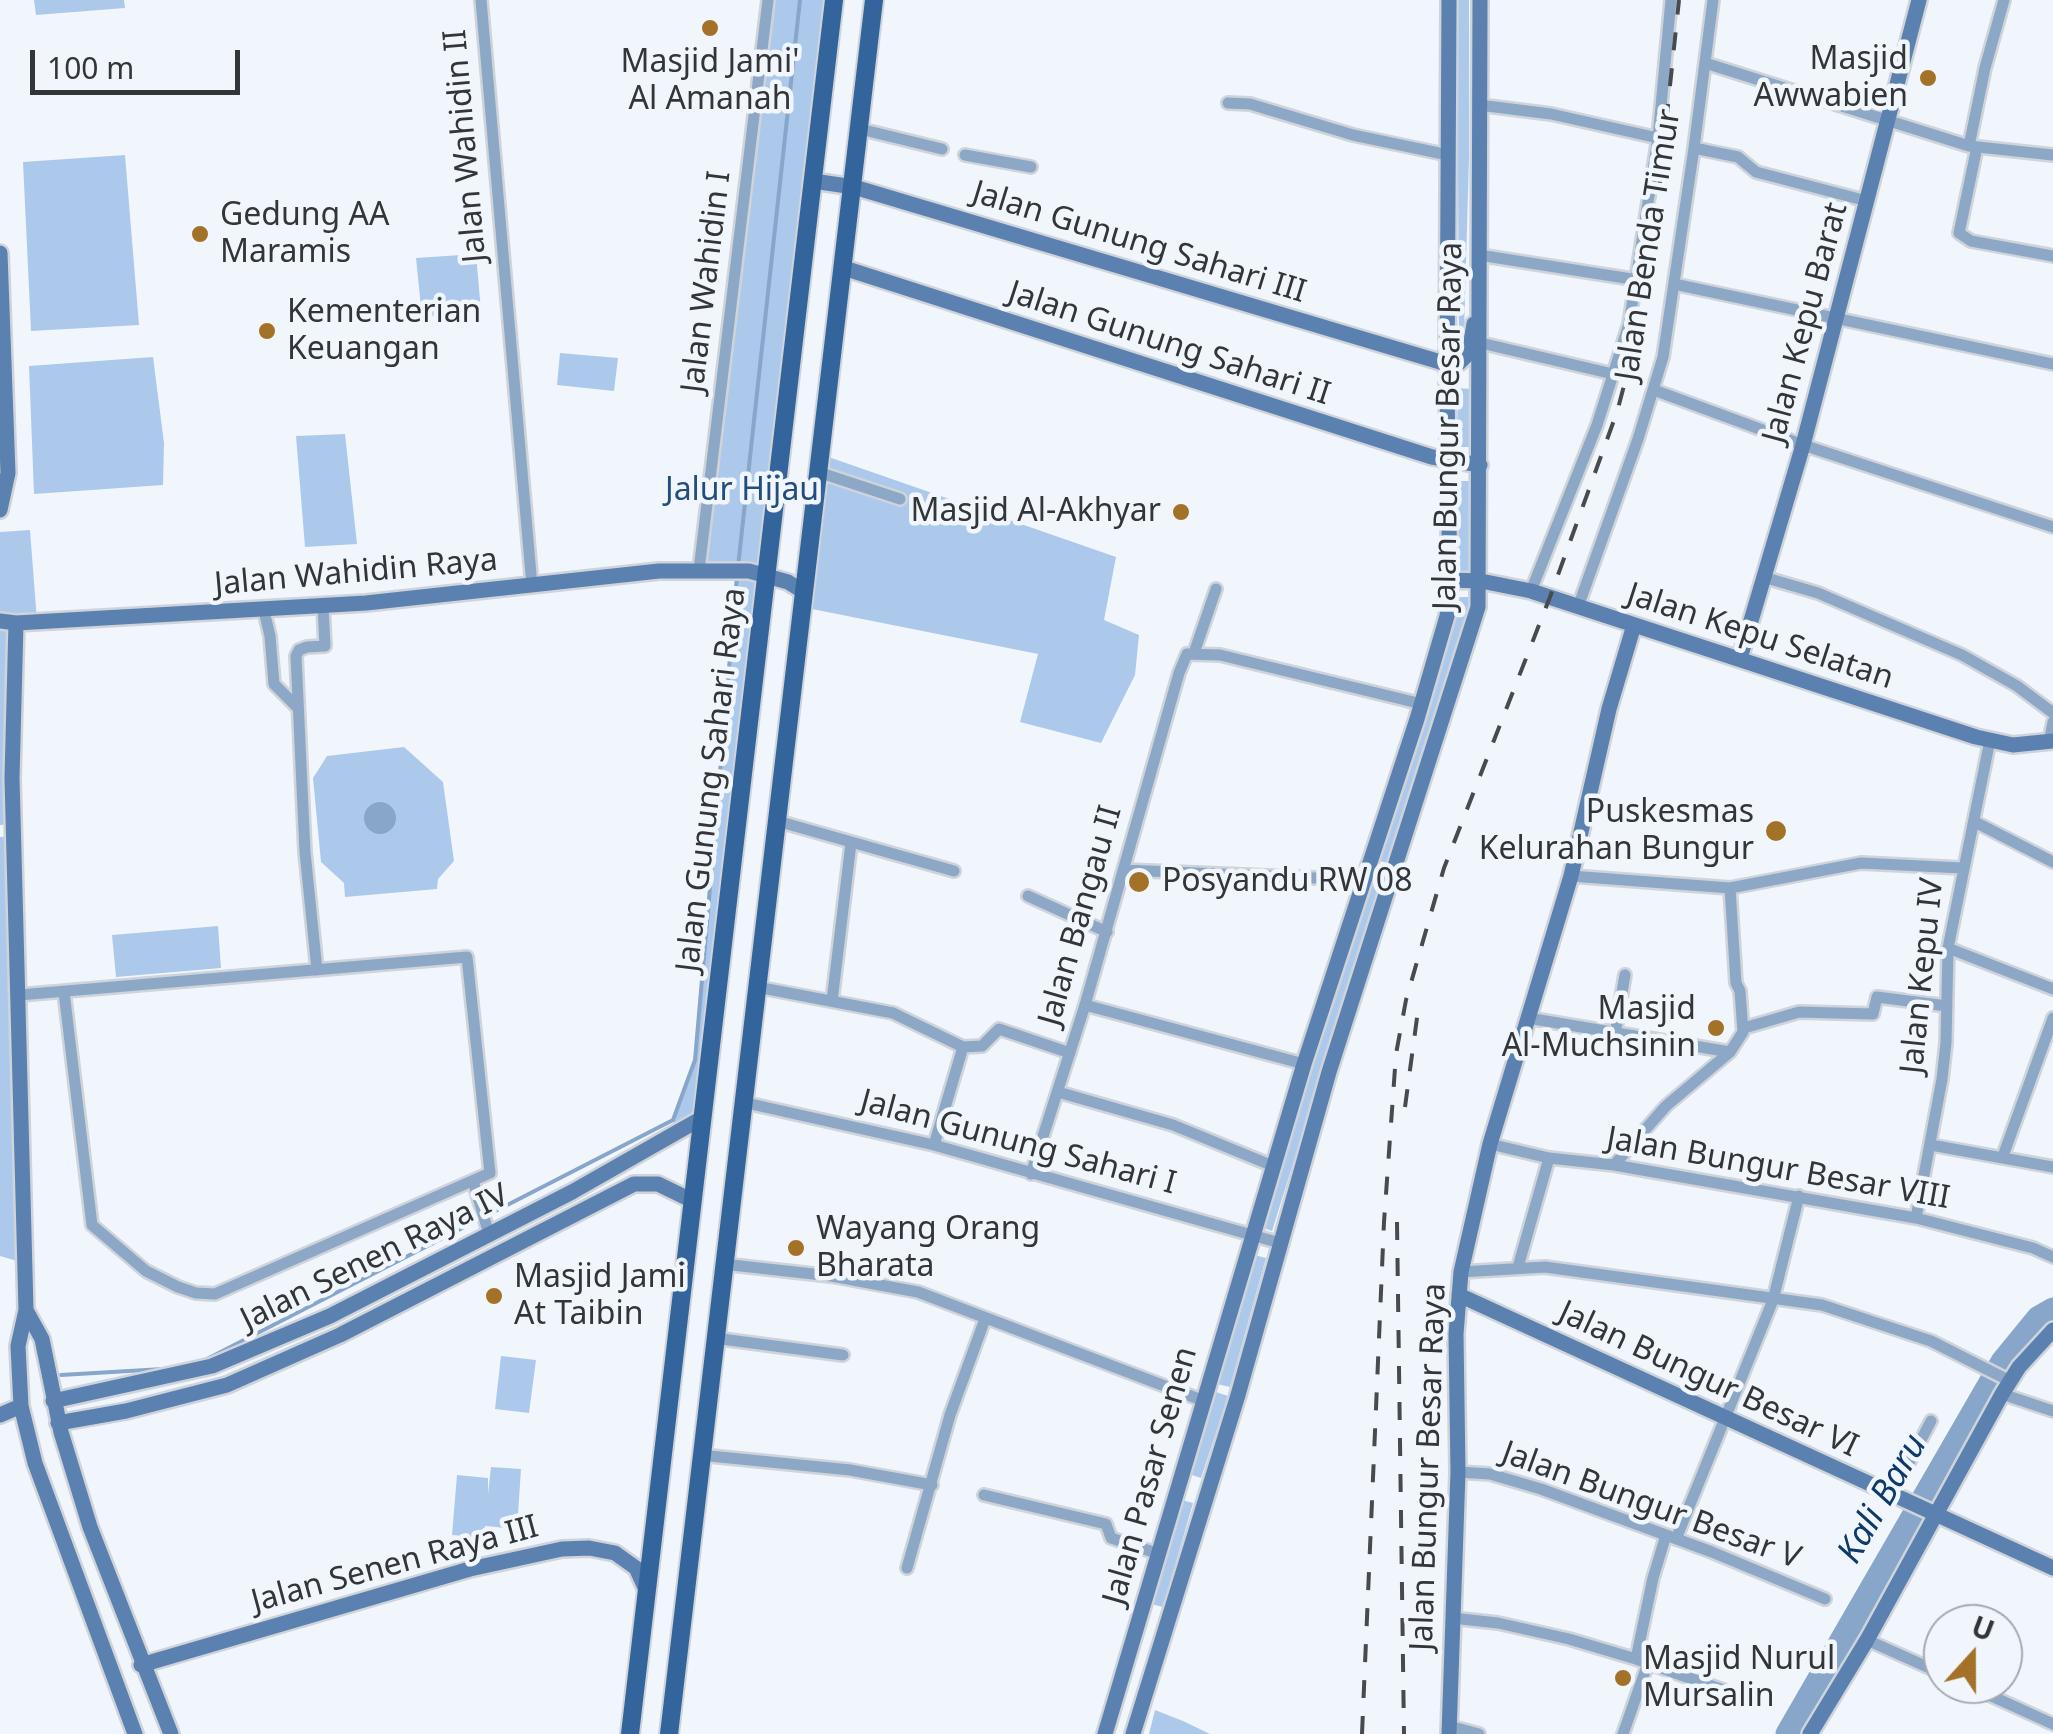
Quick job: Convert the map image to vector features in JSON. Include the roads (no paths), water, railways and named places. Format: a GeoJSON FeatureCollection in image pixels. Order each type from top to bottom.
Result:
{"type":"FeatureCollection","features":[{"type":"Feature","properties":{"kind":"main road","name":"Jalan Gunung Sahari Raya"},"geometry":{"type":"LineString","coordinates":[[647,1592],[702,1118],[749,572],[813,180],[834,0]]}},
{"type":"Feature","properties":{"kind":"main road","name":"Jalan Gunung Sahari Raya"},"geometry":{"type":"LineString","coordinates":[[669,1734],[874,0]]}},
{"type":"Feature","properties":{"kind":"main road"},"geometry":{"type":"LineString","coordinates":[[630,1734],[647,1592]]}},
{"type":"Feature","properties":{"kind":"street","name":"Jalan Wahidin II"},"geometry":{"type":"LineString","coordinates":[[481,0],[532,586]]}},
{"type":"Feature","properties":{"kind":"street","name":"Jalan Wahidin I"},"geometry":{"type":"LineString","coordinates":[[700,570],[768,0]]}},
{"type":"Feature","properties":{"kind":"street","name":"Jalan Bungur Besar Raya"},"geometry":{"type":"LineString","coordinates":[[1252,1235],[1448,616],[1449,0]]}},
{"type":"Feature","properties":{"kind":"street","name":"Jalan Bungur Besar Raya"},"geometry":{"type":"LineString","coordinates":[[1280,1243],[1329,1072],[1474,626],[1481,581],[1480,0]]}},
{"type":"Feature","properties":{"kind":"street"},"geometry":{"type":"LineString","coordinates":[[1531,591],[1597,425],[1638,280],[1658,138],[1671,0]]}},
{"type":"Feature","properties":{"kind":"street","name":"Jalan Benda Timur"},"geometry":{"type":"LineString","coordinates":[[1578,606],[1663,357],[1712,0]]}},
{"type":"Feature","properties":{"kind":"street","name":"Jalan Kepu Barat"},"geometry":{"type":"LineString","coordinates":[[1740,658],[1803,445],[1919,0]]}},
{"type":"Feature","properties":{"kind":"street"},"geometry":{"type":"LineString","coordinates":[[2004,0],[1985,68],[1959,233],[1971,241],[2053,256]]}},
{"type":"Feature","properties":{"kind":"street"},"geometry":{"type":"LineString","coordinates":[[1706,63],[1973,146],[2053,156]]}},
{"type":"Feature","properties":{"kind":"street"},"geometry":{"type":"LineString","coordinates":[[1228,104],[1250,104],[1353,135],[1448,155]]}},
{"type":"Feature","properties":{"kind":"street"},"geometry":{"type":"LineString","coordinates":[[1479,106],[1551,114],[1658,138]]}},
{"type":"Feature","properties":{"kind":"street"},"geometry":{"type":"LineString","coordinates":[[860,129],[942,149]]}},
{"type":"Feature","properties":{"kind":"street"},"geometry":{"type":"LineString","coordinates":[[1694,148],[1738,157],[1756,172],[1867,201]]}},
{"type":"Feature","properties":{"kind":"street"},"geometry":{"type":"LineString","coordinates":[[965,155],[1031,167]]}},
{"type":"Feature","properties":{"kind":"street","name":"Jalan Gunung Sahari III"},"geometry":{"type":"LineString","coordinates":[[813,180],[854,188],[1447,372]]}},
{"type":"Feature","properties":{"kind":"street"},"geometry":{"type":"LineString","coordinates":[[0,253],[8,473],[0,510]]}},
{"type":"Feature","properties":{"kind":"street"},"geometry":{"type":"LineString","coordinates":[[1479,255],[1638,280]]}},
{"type":"Feature","properties":{"kind":"street","name":"Jalan Gunung Sahari II"},"geometry":{"type":"LineString","coordinates":[[844,268],[1447,462],[1480,465]]}},
{"type":"Feature","properties":{"kind":"street"},"geometry":{"type":"LineString","coordinates":[[1674,284],[2053,364]]}},
{"type":"Feature","properties":{"kind":"street"},"geometry":{"type":"LineString","coordinates":[[1447,372],[1470,353],[1472,330],[1480,309]]}},
{"type":"Feature","properties":{"kind":"street"},"geometry":{"type":"LineString","coordinates":[[1481,343],[1614,374]]}},
{"type":"Feature","properties":{"kind":"street"},"geometry":{"type":"LineString","coordinates":[[1447,372],[1462,372],[1481,363]]}},
{"type":"Feature","properties":{"kind":"street"},"geometry":{"type":"LineString","coordinates":[[1447,372],[1481,384]]}},
{"type":"Feature","properties":{"kind":"street"},"geometry":{"type":"LineString","coordinates":[[1654,390],[1803,445],[2053,527]]}},
{"type":"Feature","properties":{"kind":"street"},"geometry":{"type":"LineString","coordinates":[[818,472],[900,499]]}},
{"type":"Feature","properties":{"kind":"street","name":"Jalan Wahidin Raya"},"geometry":{"type":"LineString","coordinates":[[8,622],[324,606],[659,571],[749,572]]}},
{"type":"Feature","properties":{"kind":"street"},"geometry":{"type":"LineString","coordinates":[[749,572],[804,592]]}},
{"type":"Feature","properties":{"kind":"street"},"geometry":{"type":"LineString","coordinates":[[1764,577],[1818,593],[1962,655],[2018,686],[2053,713]]}},
{"type":"Feature","properties":{"kind":"street","name":"Jalan Kepu Selatan"},"geometry":{"type":"LineString","coordinates":[[1450,580],[1481,581],[1531,591],[1990,740],[2012,744],[2051,742]]}},
{"type":"Feature","properties":{"kind":"street"},"geometry":{"type":"LineString","coordinates":[[1216,589],[1194,653],[1220,655],[1422,704]]}},
{"type":"Feature","properties":{"kind":"street"},"geometry":{"type":"LineString","coordinates":[[317,970],[304,852],[296,656],[299,650],[326,646],[324,606]]}},
{"type":"Feature","properties":{"kind":"street"},"geometry":{"type":"LineString","coordinates":[[264,610],[274,684],[296,706]]}},
{"type":"Feature","properties":{"kind":"street"},"geometry":{"type":"LineString","coordinates":[[8,622],[26,1310],[18,1346],[21,1406],[35,1463],[135,1734]]}},
{"type":"Feature","properties":{"kind":"street","name":"Jalan Bungur Besar Raya"},"geometry":{"type":"LineString","coordinates":[[1449,1730],[1458,1472],[1456,1334],[1462,1272],[1490,1144],[1571,876],[1609,709],[1634,625]]}},
{"type":"Feature","properties":{"kind":"street","name":"Jalan Bangau II"},"geometry":{"type":"LineString","coordinates":[[1031,1174],[1107,932],[1179,673],[1184,659],[1194,653]]}},
{"type":"Feature","properties":{"kind":"street"},"geometry":{"type":"LineString","coordinates":[[2051,742],[2053,722]]}},
{"type":"Feature","properties":{"kind":"street","name":"Jalan Kepu IV"},"geometry":{"type":"LineString","coordinates":[[1916,1218],[1946,1043],[1948,948],[1990,740]]}},
{"type":"Feature","properties":{"kind":"street"},"geometry":{"type":"LineString","coordinates":[[777,821],[954,871]]}},
{"type":"Feature","properties":{"kind":"street"},"geometry":{"type":"LineString","coordinates":[[1975,822],[2053,862]]}},
{"type":"Feature","properties":{"kind":"street"},"geometry":{"type":"LineString","coordinates":[[832,1001],[851,843]]}},
{"type":"Feature","properties":{"kind":"street"},"geometry":{"type":"LineString","coordinates":[[1571,876],[1730,888],[1861,863],[1962,868]]}},
{"type":"Feature","properties":{"kind":"street"},"geometry":{"type":"LineString","coordinates":[[1124,870],[1363,880]]}},
{"type":"Feature","properties":{"kind":"street"},"geometry":{"type":"LineString","coordinates":[[1614,1165],[1666,1106],[1730,1052],[1744,1028],[1736,983],[1730,888]]}},
{"type":"Feature","properties":{"kind":"street"},"geometry":{"type":"LineString","coordinates":[[1028,896],[1107,932]]}},
{"type":"Feature","properties":{"kind":"street"},"geometry":{"type":"LineString","coordinates":[[1948,948],[2053,990]]}},
{"type":"Feature","properties":{"kind":"street"},"geometry":{"type":"LineString","coordinates":[[19,995],[468,957],[490,1173],[215,1294],[196,1293],[178,1286],[146,1271],[92,1225],[64,992]]}},
{"type":"Feature","properties":{"kind":"street"},"geometry":{"type":"LineString","coordinates":[[1615,1034],[1625,976]]}},
{"type":"Feature","properties":{"kind":"street"},"geometry":{"type":"LineString","coordinates":[[757,987],[910,1019],[962,1047],[982,1046],[999,1028],[1070,1053]]}},
{"type":"Feature","properties":{"kind":"street"},"geometry":{"type":"LineString","coordinates":[[1744,1028],[1799,1012],[1875,1014],[1877,998],[1947,1006]]}},
{"type":"Feature","properties":{"kind":"street"},"geometry":{"type":"LineString","coordinates":[[1085,1005],[1304,1064]]}},
{"type":"Feature","properties":{"kind":"street"},"geometry":{"type":"LineString","coordinates":[[1528,1018],[1730,1052]]}},
{"type":"Feature","properties":{"kind":"street"},"geometry":{"type":"LineString","coordinates":[[2003,1156],[2053,1018]]}},
{"type":"Feature","properties":{"kind":"street"},"geometry":{"type":"LineString","coordinates":[[934,1145],[962,1047]]}},
{"type":"Feature","properties":{"kind":"street"},"geometry":{"type":"LineString","coordinates":[[1058,1092],[1173,1125],[1273,1166]]}},
{"type":"Feature","properties":{"kind":"street","name":"Jalan Gunung Sahari I"},"geometry":{"type":"LineString","coordinates":[[742,1102],[934,1145],[1280,1243]]}},
{"type":"Feature","properties":{"kind":"street","name":"Jalan Senen Raya IV"},"geometry":{"type":"LineString","coordinates":[[53,1401],[219,1364],[330,1316],[553,1202],[702,1118]]}},
{"type":"Feature","properties":{"kind":"street","name":"Jalan Bungur Besar VIII"},"geometry":{"type":"LineString","coordinates":[[1490,1144],[1549,1158],[1614,1165],[1916,1218],[2033,1248],[2053,1257]]}},
{"type":"Feature","properties":{"kind":"street"},"geometry":{"type":"LineString","coordinates":[[1931,1145],[2053,1167]]}},
{"type":"Feature","properties":{"kind":"street"},"geometry":{"type":"LineString","coordinates":[[1518,1268],[1549,1158]]}},
{"type":"Feature","properties":{"kind":"street"},"geometry":{"type":"LineString","coordinates":[[473,1181],[489,1234]]}},
{"type":"Feature","properties":{"kind":"street","name":"Jalan Senen Raya IV"},"geometry":{"type":"LineString","coordinates":[[58,1422],[136,1408],[227,1385],[340,1335],[634,1184],[644,1182],[693,1201]]}},
{"type":"Feature","properties":{"kind":"street"},"geometry":{"type":"LineString","coordinates":[[1623,1734],[1642,1660],[1653,1578],[1726,1418],[1773,1300],[1799,1196]]}},
{"type":"Feature","properties":{"kind":"street"},"geometry":{"type":"LineString","coordinates":[[553,1202],[563,1220]]}},
{"type":"Feature","properties":{"kind":"street","name":"Jalan Pasar Senen"},"geometry":{"type":"LineString","coordinates":[[1105,1734],[1252,1235]]}},
{"type":"Feature","properties":{"kind":"street","name":"Jalan Pasar Senen"},"geometry":{"type":"LineString","coordinates":[[1133,1734],[1208,1494],[1280,1243]]}},
{"type":"Feature","properties":{"kind":"street"},"geometry":{"type":"LineString","coordinates":[[723,1264],[885,1284],[918,1292],[1204,1401]]}},
{"type":"Feature","properties":{"kind":"street"},"geometry":{"type":"LineString","coordinates":[[1462,1272],[1518,1268],[1618,1276],[1822,1305],[1931,1341],[2053,1411]]}},
{"type":"Feature","properties":{"kind":"street","name":"Jalan Bungur Besar VI"},"geometry":{"type":"LineString","coordinates":[[1459,1295],[2053,1568]]}},
{"type":"Feature","properties":{"kind":"street"},"geometry":{"type":"LineString","coordinates":[[26,1310],[42,1339],[58,1422],[90,1527],[170,1734]]}},
{"type":"Feature","properties":{"kind":"street"},"geometry":{"type":"LineString","coordinates":[[330,1316],[340,1335]]}},
{"type":"Feature","properties":{"kind":"street"},"geometry":{"type":"LineString","coordinates":[[907,1568],[950,1415],[984,1319]]}},
{"type":"Feature","properties":{"kind":"street"},"geometry":{"type":"LineString","coordinates":[[1816,1732],[2001,1381],[2053,1330]]}},
{"type":"Feature","properties":{"kind":"street"},"geometry":{"type":"LineString","coordinates":[[714,1338],[843,1355]]}},
{"type":"Feature","properties":{"kind":"street"},"geometry":{"type":"LineString","coordinates":[[219,1364],[227,1385]]}},
{"type":"Feature","properties":{"kind":"street"},"geometry":{"type":"LineString","coordinates":[[0,1415],[21,1406]]}},
{"type":"Feature","properties":{"kind":"street"},"geometry":{"type":"LineString","coordinates":[[1898,1498],[1931,1421]]}},
{"type":"Feature","properties":{"kind":"street"},"geometry":{"type":"LineString","coordinates":[[700,1455],[850,1470],[932,1486]]}},
{"type":"Feature","properties":{"kind":"street","name":"Jalan Bungur Besar V"},"geometry":{"type":"LineString","coordinates":[[1458,1472],[1490,1474],[1542,1489],[1825,1599]]}},
{"type":"Feature","properties":{"kind":"street"},"geometry":{"type":"LineString","coordinates":[[1179,1486],[1208,1494]]}},
{"type":"Feature","properties":{"kind":"street"},"geometry":{"type":"LineString","coordinates":[[984,1496],[1106,1524],[1112,1538],[1158,1554]]}},
{"type":"Feature","properties":{"kind":"street"},"geometry":{"type":"LineString","coordinates":[[62,1538],[90,1527]]}},
{"type":"Feature","properties":{"kind":"street","name":"Jalan Senen Raya III"},"geometry":{"type":"LineString","coordinates":[[142,1665],[470,1569],[562,1549],[589,1548],[615,1553],[636,1568],[647,1592]]}},
{"type":"Feature","properties":{"kind":"street"},"geometry":{"type":"LineString","coordinates":[[1452,1618],[1528,1628],[1642,1660],[1757,1702]]}},
{"type":"Feature","properties":{"kind":"street"},"geometry":{"type":"LineString","coordinates":[[1866,1640],[1923,1665]]}},
{"type":"Feature","properties":{"kind":"street"},"geometry":{"type":"LineString","coordinates":[[2009,1704],[2053,1724]]}},
{"type":"Feature","properties":{"kind":"street"},"geometry":{"type":"LineString","coordinates":[[1449,1730],[1479,1734]]}},
{"type":"Feature","properties":{"kind":"waterway"},"geometry":{"type":"LineString","coordinates":[[738,567],[800,0]]}},
{"type":"Feature","properties":{"kind":"waterway"},"geometry":{"type":"LineString","coordinates":[[205,1360],[673,1120],[695,1060],[737,576]]}},
{"type":"Feature","properties":{"kind":"waterway","name":"Kali Baru"},"geometry":{"type":"LineString","coordinates":[[1788,1734],[2003,1362],[2039,1318],[2053,1310]]}},
{"type":"Feature","properties":{"kind":"waterway"},"geometry":{"type":"LineString","coordinates":[[61,1375],[163,1369]]}},
{"type":"Feature","properties":{"kind":"railway"},"geometry":{"type":"LineString","coordinates":[[1362,1734],[1384,1222],[1396,1054],[1406,1000],[1444,868],[1617,412],[1648,295],[1679,0]]}},
{"type":"Feature","properties":{"kind":"railway"},"geometry":{"type":"LineString","coordinates":[[1405,1107],[1419,1003]]}},
{"type":"Feature","properties":{"kind":"railway"},"geometry":{"type":"LineString","coordinates":[[1397,1222],[1404,1734]]}},
{"type":"Feature","properties":{"kind":"place","name":"Masjid Jami' Al Amanah"},"geometry":{"type":"Point","coordinates":[710,28]}},
{"type":"Feature","properties":{"kind":"place","name":"Masjid Awwabien"},"geometry":{"type":"Point","coordinates":[1928,78]}},
{"type":"Feature","properties":{"kind":"place","name":"Gedung AA Maramis"},"geometry":{"type":"Point","coordinates":[200,234]}},
{"type":"Feature","properties":{"kind":"place","name":"Kementerian Keuangan"},"geometry":{"type":"Point","coordinates":[267,331]}},
{"type":"Feature","properties":{"kind":"place","name":"Masjid Al-Akhyar"},"geometry":{"type":"Point","coordinates":[1181,512]}},
{"type":"Feature","properties":{"kind":"place","name":"Puskesmas Kelurahan Bungur"},"geometry":{"type":"Point","coordinates":[1776,831]}},
{"type":"Feature","properties":{"kind":"place","name":"Posyandu RW 08"},"geometry":{"type":"Point","coordinates":[1139,882]}},
{"type":"Feature","properties":{"kind":"place","name":"Masjid Al-Muchsinin"},"geometry":{"type":"Point","coordinates":[1716,1028]}},
{"type":"Feature","properties":{"kind":"place","name":"Wayang Orang Bharata"},"geometry":{"type":"Point","coordinates":[796,1248]}},
{"type":"Feature","properties":{"kind":"place","name":"Masjid Jami At Taibin"},"geometry":{"type":"Point","coordinates":[494,1296]}},
{"type":"Feature","properties":{"kind":"place","name":"Masjid Nurul Mursalin"},"geometry":{"type":"Point","coordinates":[1623,1678]}},
{"type":"Feature","properties":{"kind":"park label","name":"Jalur Hijau"},"geometry":{"type":"Point","coordinates":[742,491]}}]}
